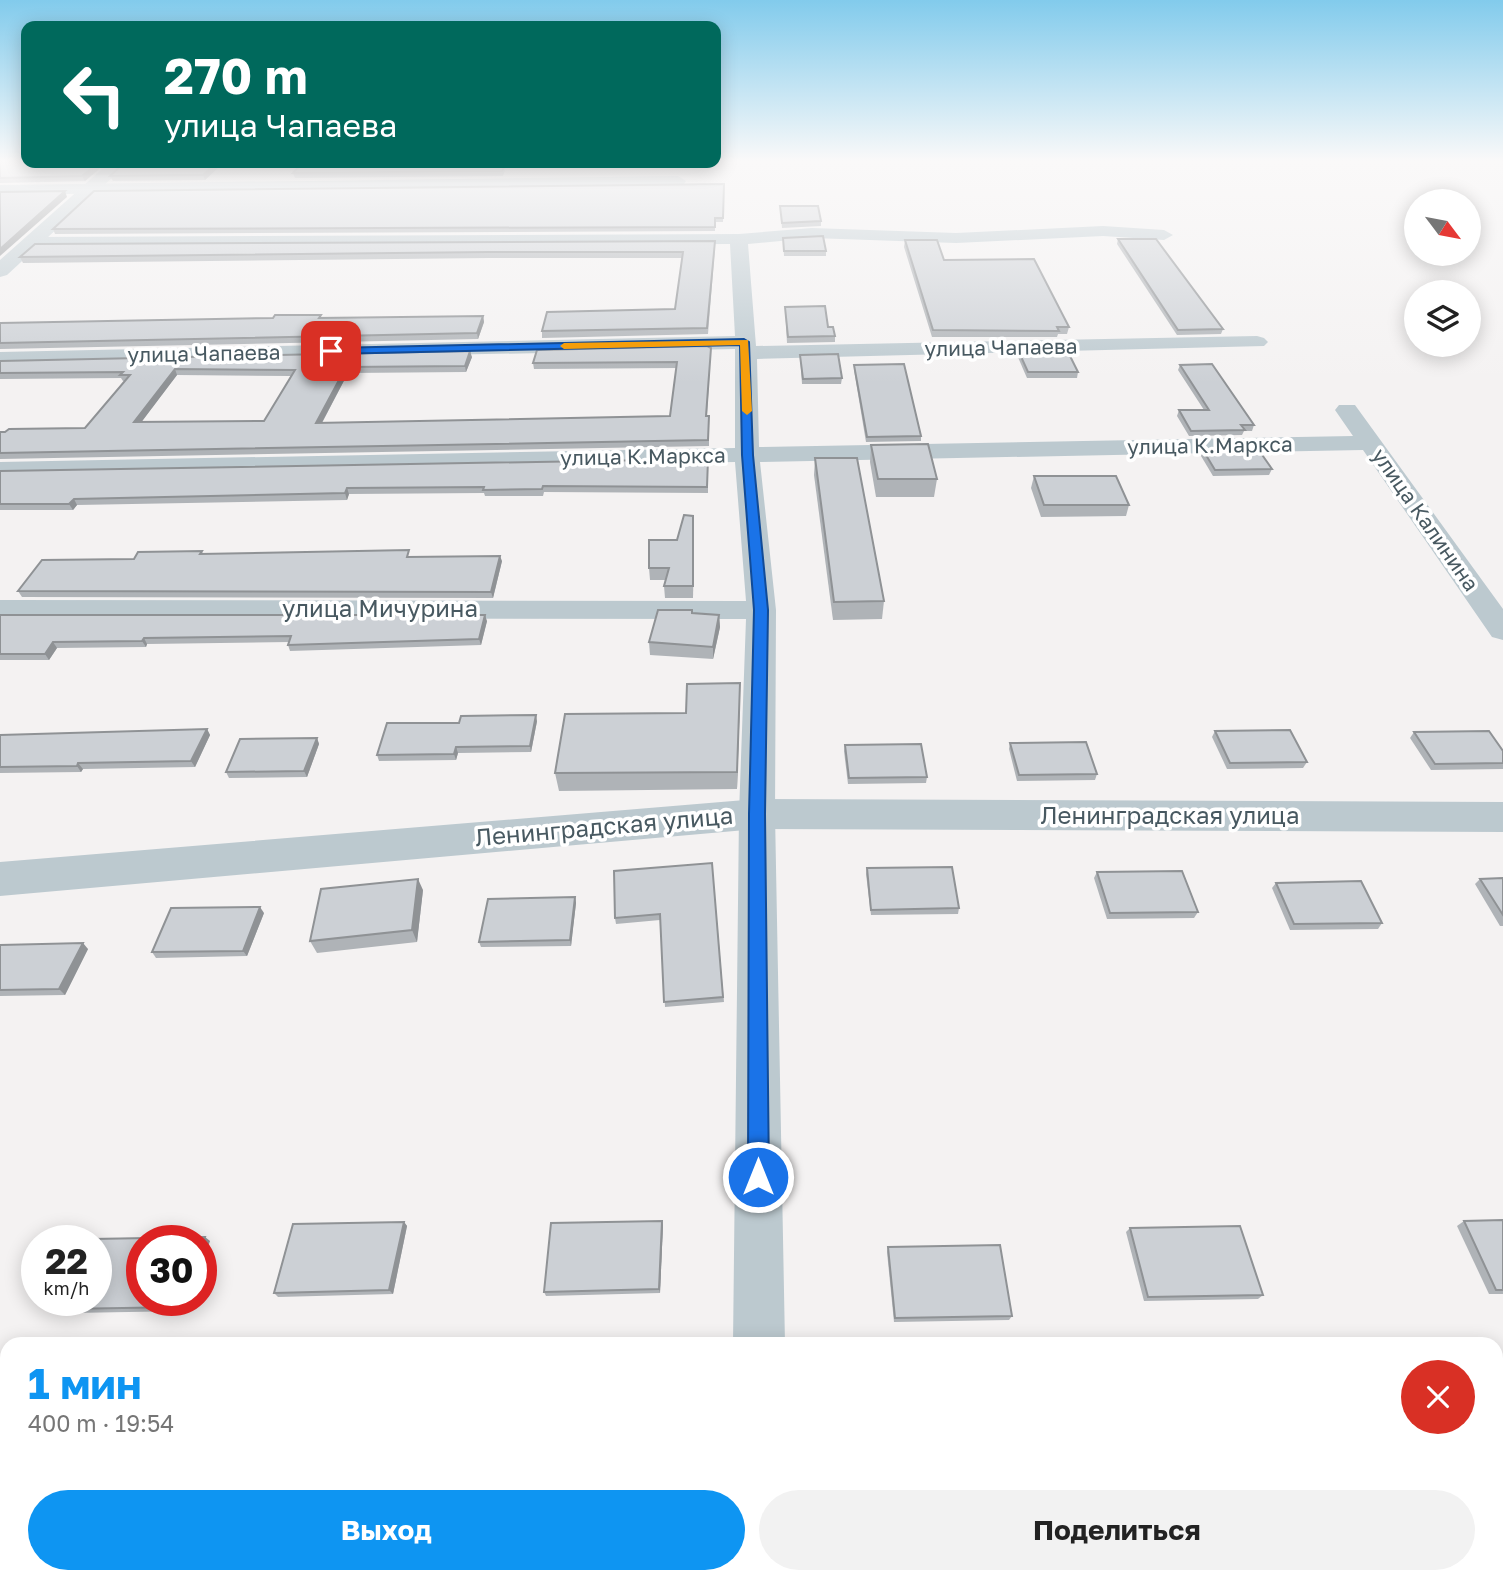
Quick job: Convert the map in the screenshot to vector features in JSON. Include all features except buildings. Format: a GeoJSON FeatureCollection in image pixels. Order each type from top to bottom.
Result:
{"type":"FeatureCollection","features":[{"type":"Feature","properties":{"kind":"street"},"geometry":{"type":"LineString","coordinates":[[0,271],[39,235]]}},
{"type":"Feature","properties":{"kind":"street"},"geometry":{"type":"LineString","coordinates":[[0,242],[739,239],[789,235]]}},
{"type":"Feature","properties":{"kind":"street"},"geometry":{"type":"LineString","coordinates":[[866,235],[956,238],[1013,235]]}},
{"type":"Feature","properties":{"kind":"street"},"geometry":{"type":"LineString","coordinates":[[1153,235],[1164,236]]}},
{"type":"Feature","properties":{"kind":"street"},"geometry":{"type":"LineString","coordinates":[[739,239],[747,455],[761,610],[757,814],[759,1337]]}},
{"type":"Feature","properties":{"kind":"street","name":"улица Чапаева"},"geometry":{"type":"LineString","coordinates":[[0,358],[1256,342]]}},
{"type":"Feature","properties":{"kind":"street","name":"улица Калинина"},"geometry":{"type":"LineString","coordinates":[[1347,410],[1503,630]]}},
{"type":"Feature","properties":{"kind":"street","name":"улица К.Маркса"},"geometry":{"type":"LineString","coordinates":[[0,469],[1371,443]]}},
{"type":"Feature","properties":{"kind":"street","name":"улица Мичурина"},"geometry":{"type":"LineString","coordinates":[[0,609],[761,610]]}},
{"type":"Feature","properties":{"kind":"street","name":"Ленинградская улица"},"geometry":{"type":"LineString","coordinates":[[0,879],[757,814],[1503,817]]}},
{"type":"Feature","properties":{"kind":"slow traffic"},"geometry":{"type":"LineString","coordinates":[[564,346],[744,342],[747,411]]}},
{"type":"Feature","properties":{"kind":"route"},"geometry":{"type":"LineString","coordinates":[[331,351],[744,342],[747,455],[761,610],[757,814],[758,1177]]}}]}
